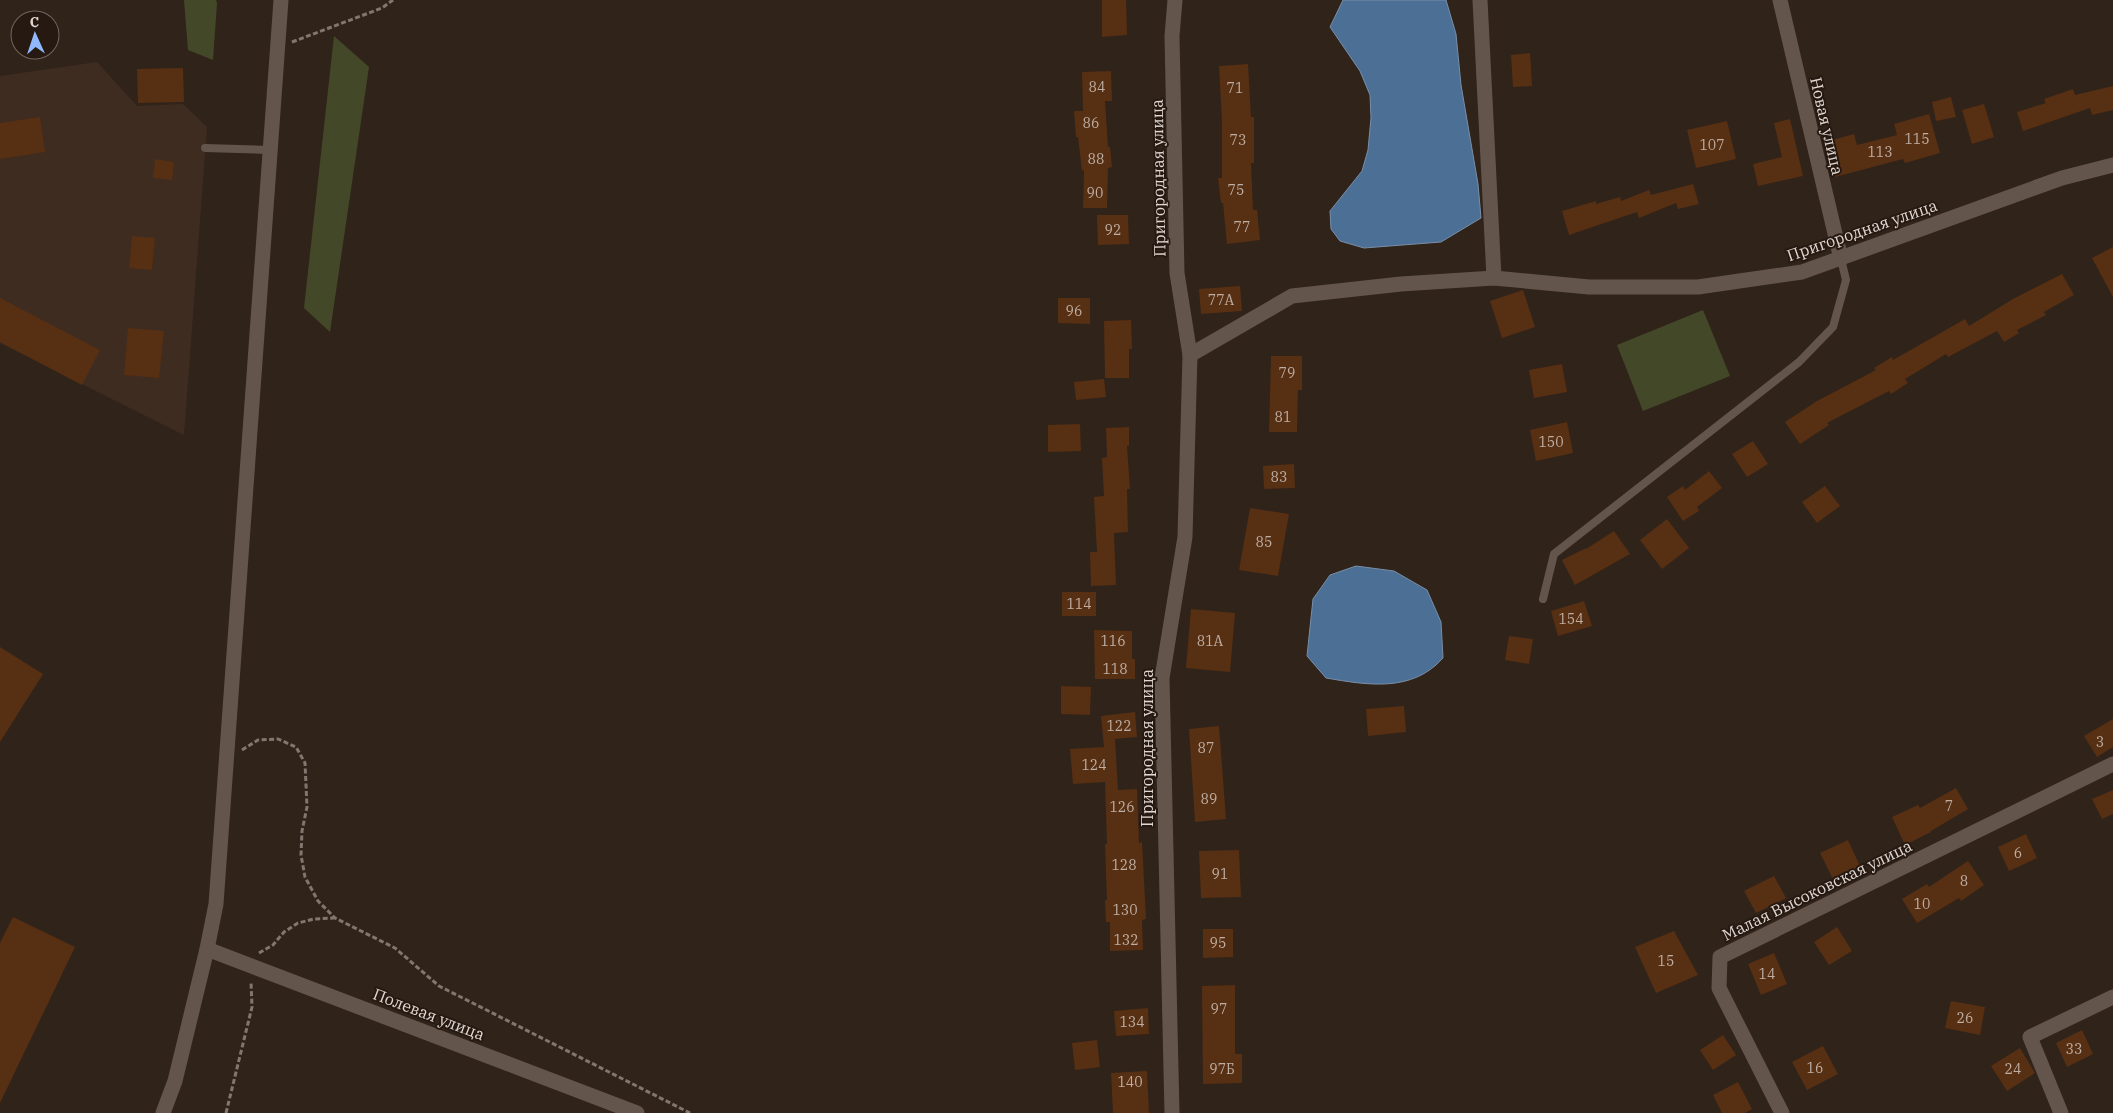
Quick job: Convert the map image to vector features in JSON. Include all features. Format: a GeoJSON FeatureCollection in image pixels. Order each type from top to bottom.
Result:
{"type":"FeatureCollection","features":[{"type":"Feature","properties":{"kind":"street"},"geometry":{"type":"LineString","coordinates":[[163,1113],[176,1081],[216,904],[281,0]]}},
{"type":"Feature","properties":{"kind":"street","name":"Пригородная улица"},"geometry":{"type":"LineString","coordinates":[[1172,1113],[1162,678],[1185,537],[1190,355],[1177,273],[1172,36],[1175,0]]}},
{"type":"Feature","properties":{"kind":"street"},"geometry":{"type":"LineString","coordinates":[[1480,0],[1494,278]]}},
{"type":"Feature","properties":{"kind":"street","name":"Новая улица"},"geometry":{"type":"LineString","coordinates":[[1780,0],[1840,259]]}},
{"type":"Feature","properties":{"kind":"street","name":"Пригородная улица"},"geometry":{"type":"LineString","coordinates":[[1190,355],[1292,296],[1401,284],[1494,278],[1588,287],[1698,287],[1802,272],[2062,178],[2113,165]]}},
{"type":"Feature","properties":{"kind":"street","name":"Малая Высоковская улица"},"geometry":{"type":"LineString","coordinates":[[1782,1113],[1718,988],[1720,957],[2113,764]]}},
{"type":"Feature","properties":{"kind":"street","name":"Полевая улица"},"geometry":{"type":"LineString","coordinates":[[207,948],[637,1113]]}},
{"type":"Feature","properties":{"kind":"street"},"geometry":{"type":"LineString","coordinates":[[2061,1113],[2030,1037],[2113,998]]}},
{"type":"Feature","properties":{"kind":"lane"},"geometry":{"type":"LineString","coordinates":[[206,148],[270,150]]}},
{"type":"Feature","properties":{"kind":"lane"},"geometry":{"type":"LineString","coordinates":[[1543,599],[1554,554],[1799,362],[1833,327],[1846,280],[1840,259]]}},
{"type":"Feature","properties":{"kind":"path"},"geometry":{"type":"LineString","coordinates":[[277,47],[382,8],[393,0]]}},
{"type":"Feature","properties":{"kind":"path"},"geometry":{"type":"LineString","coordinates":[[226,760],[258,740],[278,739],[296,747],[305,763],[308,807],[302,830],[302,855],[305,877],[318,901],[335,918],[395,948],[439,986],[690,1113]]}},
{"type":"Feature","properties":{"kind":"path"},"geometry":{"type":"LineString","coordinates":[[258,954],[298,923],[314,919],[335,918]]}},
{"type":"Feature","properties":{"kind":"path"},"geometry":{"type":"LineString","coordinates":[[226,1113],[238,1071],[252,1006],[251,978]]}},
{"type":"Feature","properties":{"kind":"shaded area"},"geometry":{"type":"Polygon","coordinates":[[[97,62],[137,106],[183,104],[207,127],[184,435],[0,343],[0,76],[97,62]]]}},
{"type":"Feature","properties":{"kind":"green space"},"geometry":{"type":"Polygon","coordinates":[[[184,0],[216,0],[213,60],[188,50],[184,0]]]}},
{"type":"Feature","properties":{"kind":"green space"},"geometry":{"type":"Polygon","coordinates":[[[334,36],[369,67],[330,332],[304,308],[334,36]]]}},
{"type":"Feature","properties":{"kind":"green space"},"geometry":{"type":"Polygon","coordinates":[[[1703,310],[1730,376],[1643,411],[1617,345],[1703,310]]]}},
{"type":"Feature","properties":{"kind":"water"},"geometry":{"type":"Polygon","coordinates":[[[1343,0],[1446,0],[1456,34],[1461,85],[1478,184],[1481,218],[1441,242],[1364,248],[1340,241],[1331,229],[1330,211],[1362,171],[1368,150],[1371,118],[1370,95],[1360,71],[1330,27],[1343,0]]]}},
{"type":"Feature","properties":{"kind":"water"},"geometry":{"type":"Polygon","coordinates":[[[1356,566],[1394,571],[1427,590],[1441,622],[1443,658],[1431,669],[1403,682],[1388,684],[1357,683],[1326,678],[1307,656],[1313,599],[1330,575],[1356,566]]]}},
{"type":"Feature","properties":{"kind":"building"},"geometry":{"type":"Polygon","coordinates":[[[1102,0],[1126,0],[1127,35],[1102,37],[1102,0]]]}},
{"type":"Feature","properties":{"kind":"building"},"geometry":{"type":"Polygon","coordinates":[[[1530,53],[1532,86],[1513,87],[1511,55],[1530,53]]]}},
{"type":"Feature","properties":{"kind":"building"},"geometry":{"type":"Polygon","coordinates":[[[1248,64],[1251,117],[1254,117],[1254,163],[1251,163],[1253,210],[1257,210],[1260,240],[1227,244],[1223,203],[1221,203],[1218,178],[1222,178],[1219,66],[1248,64]]]}},
{"type":"Feature","properties":{"kind":"building"},"geometry":{"type":"Polygon","coordinates":[[[183,68],[184,102],[138,103],[137,69],[183,68]]]}},
{"type":"Feature","properties":{"kind":"building"},"geometry":{"type":"Polygon","coordinates":[[[1111,71],[1112,101],[1105,101],[1108,147],[1110,147],[1112,167],[1108,168],[1107,208],[1083,208],[1084,170],[1082,171],[1078,137],[1076,137],[1074,111],[1083,111],[1082,72],[1111,71]]]}},
{"type":"Feature","properties":{"kind":"building"},"geometry":{"type":"Polygon","coordinates":[[[2113,86],[2113,110],[2092,115],[2090,108],[2023,131],[2017,112],[2046,103],[2044,99],[2073,89],[2075,95],[2113,86]]]}},
{"type":"Feature","properties":{"kind":"building"},"geometry":{"type":"Polygon","coordinates":[[[1951,97],[1956,117],[1936,121],[1932,102],[1951,97]]]}},
{"type":"Feature","properties":{"kind":"building"},"geometry":{"type":"Polygon","coordinates":[[[1984,104],[1994,137],[1972,144],[1962,110],[1984,104]]]}},
{"type":"Feature","properties":{"kind":"building"},"geometry":{"type":"Polygon","coordinates":[[[1929,114],[1940,153],[1905,163],[1903,159],[1835,177],[1825,142],[1854,134],[1857,145],[1897,135],[1894,124],[1929,114]]]}},
{"type":"Feature","properties":{"kind":"building"},"geometry":{"type":"Polygon","coordinates":[[[40,117],[45,152],[0,159],[0,123],[40,117]]]}},
{"type":"Feature","properties":{"kind":"building"},"geometry":{"type":"Polygon","coordinates":[[[1790,119],[1803,176],[1758,186],[1753,164],[1782,157],[1774,123],[1790,119]]]}},
{"type":"Feature","properties":{"kind":"building"},"geometry":{"type":"Polygon","coordinates":[[[1727,121],[1736,159],[1696,168],[1687,130],[1727,121]]]}},
{"type":"Feature","properties":{"kind":"building"},"geometry":{"type":"Polygon","coordinates":[[[155,159],[174,162],[172,180],[153,178],[155,159]]]}},
{"type":"Feature","properties":{"kind":"building"},"geometry":{"type":"Polygon","coordinates":[[[1693,184],[1699,204],[1678,209],[1676,203],[1639,218],[1637,212],[1569,235],[1562,211],[1596,201],[1596,204],[1620,197],[1621,201],[1649,190],[1651,195],[1693,184]]]}},
{"type":"Feature","properties":{"kind":"building"},"geometry":{"type":"Polygon","coordinates":[[[1097,215],[1128,215],[1129,244],[1098,245],[1097,215]]]}},
{"type":"Feature","properties":{"kind":"building"},"geometry":{"type":"Polygon","coordinates":[[[132,236],[155,238],[152,270],[129,268],[132,236]]]}},
{"type":"Feature","properties":{"kind":"building"},"geometry":{"type":"Polygon","coordinates":[[[2113,247],[2113,297],[2092,258],[2113,247]]]}},
{"type":"Feature","properties":{"kind":"building"},"geometry":{"type":"Polygon","coordinates":[[[2062,274],[2074,295],[2044,312],[2046,315],[2017,330],[2019,333],[2004,342],[1997,331],[1948,357],[1946,354],[1905,379],[1908,383],[1891,394],[1889,391],[1827,423],[1829,425],[1800,444],[1785,422],[1817,401],[1876,370],[1874,368],[1892,357],[1893,360],[1965,319],[1969,326],[2013,299],[2062,274]]]}},
{"type":"Feature","properties":{"kind":"building"},"geometry":{"type":"Polygon","coordinates":[[[1240,286],[1242,311],[1201,314],[1199,289],[1240,286]]]}},
{"type":"Feature","properties":{"kind":"building"},"geometry":{"type":"Polygon","coordinates":[[[1523,290],[1535,327],[1502,338],[1490,301],[1523,290]]]}},
{"type":"Feature","properties":{"kind":"building"},"geometry":{"type":"Polygon","coordinates":[[[0,298],[100,350],[82,385],[0,342],[0,298]]]}},
{"type":"Feature","properties":{"kind":"building"},"geometry":{"type":"Polygon","coordinates":[[[1058,298],[1090,298],[1090,324],[1058,323],[1058,298]]]}},
{"type":"Feature","properties":{"kind":"building"},"geometry":{"type":"Polygon","coordinates":[[[1131,320],[1132,349],[1129,349],[1129,378],[1105,378],[1104,321],[1131,320]]]}},
{"type":"Feature","properties":{"kind":"building"},"geometry":{"type":"Polygon","coordinates":[[[128,328],[164,331],[159,378],[124,375],[128,328]]]}},
{"type":"Feature","properties":{"kind":"building"},"geometry":{"type":"Polygon","coordinates":[[[1271,356],[1302,356],[1302,390],[1298,390],[1297,432],[1269,432],[1271,356]]]}},
{"type":"Feature","properties":{"kind":"building"},"geometry":{"type":"Polygon","coordinates":[[[1562,364],[1567,392],[1534,398],[1529,370],[1562,364]]]}},
{"type":"Feature","properties":{"kind":"building"},"geometry":{"type":"Polygon","coordinates":[[[1104,379],[1106,397],[1076,400],[1074,382],[1104,379]]]}},
{"type":"Feature","properties":{"kind":"building"},"geometry":{"type":"Polygon","coordinates":[[[1567,422],[1573,453],[1536,461],[1530,430],[1567,422]]]}},
{"type":"Feature","properties":{"kind":"building"},"geometry":{"type":"Polygon","coordinates":[[[1080,424],[1081,451],[1048,452],[1048,425],[1080,424]]]}},
{"type":"Feature","properties":{"kind":"building"},"geometry":{"type":"Polygon","coordinates":[[[1129,427],[1129,446],[1127,446],[1130,489],[1127,489],[1128,532],[1114,533],[1116,585],[1091,586],[1090,552],[1097,552],[1094,497],[1104,496],[1102,458],[1107,457],[1106,428],[1129,427]]]}},
{"type":"Feature","properties":{"kind":"building"},"geometry":{"type":"Polygon","coordinates":[[[1753,441],[1768,464],[1747,477],[1732,454],[1753,441]]]}},
{"type":"Feature","properties":{"kind":"building"},"geometry":{"type":"Polygon","coordinates":[[[1294,464],[1295,488],[1264,489],[1263,466],[1294,464]]]}},
{"type":"Feature","properties":{"kind":"building"},"geometry":{"type":"Polygon","coordinates":[[[1709,471],[1722,488],[1697,507],[1699,511],[1683,521],[1667,497],[1683,486],[1685,490],[1709,471]]]}},
{"type":"Feature","properties":{"kind":"building"},"geometry":{"type":"Polygon","coordinates":[[[1825,486],[1840,506],[1817,523],[1802,502],[1825,486]]]}},
{"type":"Feature","properties":{"kind":"building"},"geometry":{"type":"Polygon","coordinates":[[[1250,508],[1289,514],[1278,576],[1239,570],[1250,508]]]}},
{"type":"Feature","properties":{"kind":"building"},"geometry":{"type":"Polygon","coordinates":[[[1667,519],[1689,548],[1662,569],[1640,540],[1667,519]]]}},
{"type":"Feature","properties":{"kind":"building"},"geometry":{"type":"Polygon","coordinates":[[[1614,531],[1630,554],[1575,585],[1562,560],[1586,549],[1614,531]]]}},
{"type":"Feature","properties":{"kind":"building"},"geometry":{"type":"Polygon","coordinates":[[[1062,592],[1096,592],[1096,616],[1062,616],[1062,592]]]}},
{"type":"Feature","properties":{"kind":"building"},"geometry":{"type":"Polygon","coordinates":[[[1584,601],[1592,626],[1558,636],[1551,611],[1584,601]]]}},
{"type":"Feature","properties":{"kind":"building"},"geometry":{"type":"Polygon","coordinates":[[[1191,609],[1235,613],[1230,672],[1186,668],[1191,609]]]}},
{"type":"Feature","properties":{"kind":"building"},"geometry":{"type":"Polygon","coordinates":[[[1094,630],[1132,631],[1132,659],[1135,659],[1135,679],[1095,679],[1094,630]]]}},
{"type":"Feature","properties":{"kind":"building"},"geometry":{"type":"Polygon","coordinates":[[[1509,636],[1533,639],[1529,664],[1505,660],[1509,636]]]}},
{"type":"Feature","properties":{"kind":"building"},"geometry":{"type":"Polygon","coordinates":[[[0,647],[43,674],[0,742],[0,647]]]}},
{"type":"Feature","properties":{"kind":"building"},"geometry":{"type":"Polygon","coordinates":[[[1061,686],[1091,687],[1090,715],[1061,714],[1061,686]]]}},
{"type":"Feature","properties":{"kind":"building"},"geometry":{"type":"Polygon","coordinates":[[[1404,706],[1406,732],[1368,736],[1366,709],[1404,706]]]}},
{"type":"Feature","properties":{"kind":"building"},"geometry":{"type":"Polygon","coordinates":[[[1135,712],[1137,737],[1115,739],[1118,790],[1137,789],[1139,843],[1142,842],[1146,919],[1142,920],[1143,950],[1110,951],[1110,922],[1106,922],[1105,900],[1107,900],[1105,844],[1107,844],[1105,782],[1073,784],[1070,749],[1104,747],[1101,716],[1135,712]]]}},
{"type":"Feature","properties":{"kind":"building"},"geometry":{"type":"Polygon","coordinates":[[[2113,719],[2113,747],[2097,757],[2084,736],[2113,719]]]}},
{"type":"Feature","properties":{"kind":"building"},"geometry":{"type":"Polygon","coordinates":[[[1219,726],[1226,819],[1195,822],[1189,729],[1219,726]]]}},
{"type":"Feature","properties":{"kind":"building"},"geometry":{"type":"Polygon","coordinates":[[[1956,788],[1968,809],[1931,832],[1905,845],[1892,817],[1918,805],[1920,808],[1956,788]]]}},
{"type":"Feature","properties":{"kind":"building"},"geometry":{"type":"Polygon","coordinates":[[[2113,790],[2113,814],[2102,819],[2092,799],[2113,790]]]}},
{"type":"Feature","properties":{"kind":"building"},"geometry":{"type":"Polygon","coordinates":[[[2026,834],[2037,858],[2009,871],[1998,847],[2026,834]]]}},
{"type":"Feature","properties":{"kind":"building"},"geometry":{"type":"Polygon","coordinates":[[[1848,840],[1860,866],[1833,879],[1820,853],[1848,840]]]}},
{"type":"Feature","properties":{"kind":"building"},"geometry":{"type":"Polygon","coordinates":[[[1239,850],[1241,897],[1201,898],[1199,851],[1239,850]]]}},
{"type":"Feature","properties":{"kind":"building"},"geometry":{"type":"Polygon","coordinates":[[[1968,861],[1984,885],[1961,901],[1959,898],[1917,923],[1902,899],[1927,884],[1929,887],[1968,861]]]}},
{"type":"Feature","properties":{"kind":"building"},"geometry":{"type":"Polygon","coordinates":[[[1774,876],[1786,898],[1756,913],[1744,891],[1774,876]]]}},
{"type":"Feature","properties":{"kind":"building"},"geometry":{"type":"Polygon","coordinates":[[[13,917],[75,947],[0,1103],[0,943],[13,917]]]}},
{"type":"Feature","properties":{"kind":"building"},"geometry":{"type":"Polygon","coordinates":[[[1837,927],[1852,951],[1829,965],[1814,942],[1837,927]]]}},
{"type":"Feature","properties":{"kind":"building"},"geometry":{"type":"Polygon","coordinates":[[[1203,929],[1233,929],[1233,957],[1203,958],[1203,929]]]}},
{"type":"Feature","properties":{"kind":"building"},"geometry":{"type":"Polygon","coordinates":[[[1674,931],[1698,975],[1656,993],[1635,947],[1674,931]]]}},
{"type":"Feature","properties":{"kind":"building"},"geometry":{"type":"Polygon","coordinates":[[[1774,953],[1787,984],[1761,995],[1748,964],[1774,953]]]}},
{"type":"Feature","properties":{"kind":"building"},"geometry":{"type":"Polygon","coordinates":[[[1235,985],[1235,1054],[1242,1054],[1242,1083],[1203,1084],[1202,986],[1235,985]]]}},
{"type":"Feature","properties":{"kind":"building"},"geometry":{"type":"Polygon","coordinates":[[[1951,1001],[1985,1007],[1980,1035],[1945,1028],[1951,1001]]]}},
{"type":"Feature","properties":{"kind":"building"},"geometry":{"type":"Polygon","coordinates":[[[1148,1008],[1149,1034],[1116,1036],[1114,1011],[1148,1008]]]}},
{"type":"Feature","properties":{"kind":"building"},"geometry":{"type":"Polygon","coordinates":[[[2082,1030],[2093,1054],[2067,1067],[2056,1043],[2082,1030]]]}},
{"type":"Feature","properties":{"kind":"building"},"geometry":{"type":"Polygon","coordinates":[[[1723,1035],[1736,1055],[1713,1070],[1700,1050],[1723,1035]]]}},
{"type":"Feature","properties":{"kind":"building"},"geometry":{"type":"Polygon","coordinates":[[[1097,1040],[1100,1067],[1075,1070],[1072,1043],[1097,1040]]]}},
{"type":"Feature","properties":{"kind":"building"},"geometry":{"type":"Polygon","coordinates":[[[1823,1046],[1838,1074],[1807,1090],[1792,1062],[1823,1046]]]}},
{"type":"Feature","properties":{"kind":"building"},"geometry":{"type":"Polygon","coordinates":[[[2020,1048],[2035,1073],[2007,1091],[1991,1066],[2020,1048]]]}},
{"type":"Feature","properties":{"kind":"building"},"geometry":{"type":"Polygon","coordinates":[[[1147,1071],[1149,1113],[1113,1113],[1111,1073],[1147,1071]]]}},
{"type":"Feature","properties":{"kind":"building"},"geometry":{"type":"Polygon","coordinates":[[[1738,1082],[1752,1109],[1745,1113],[1722,1113],[1713,1095],[1738,1082]]]}}]}
